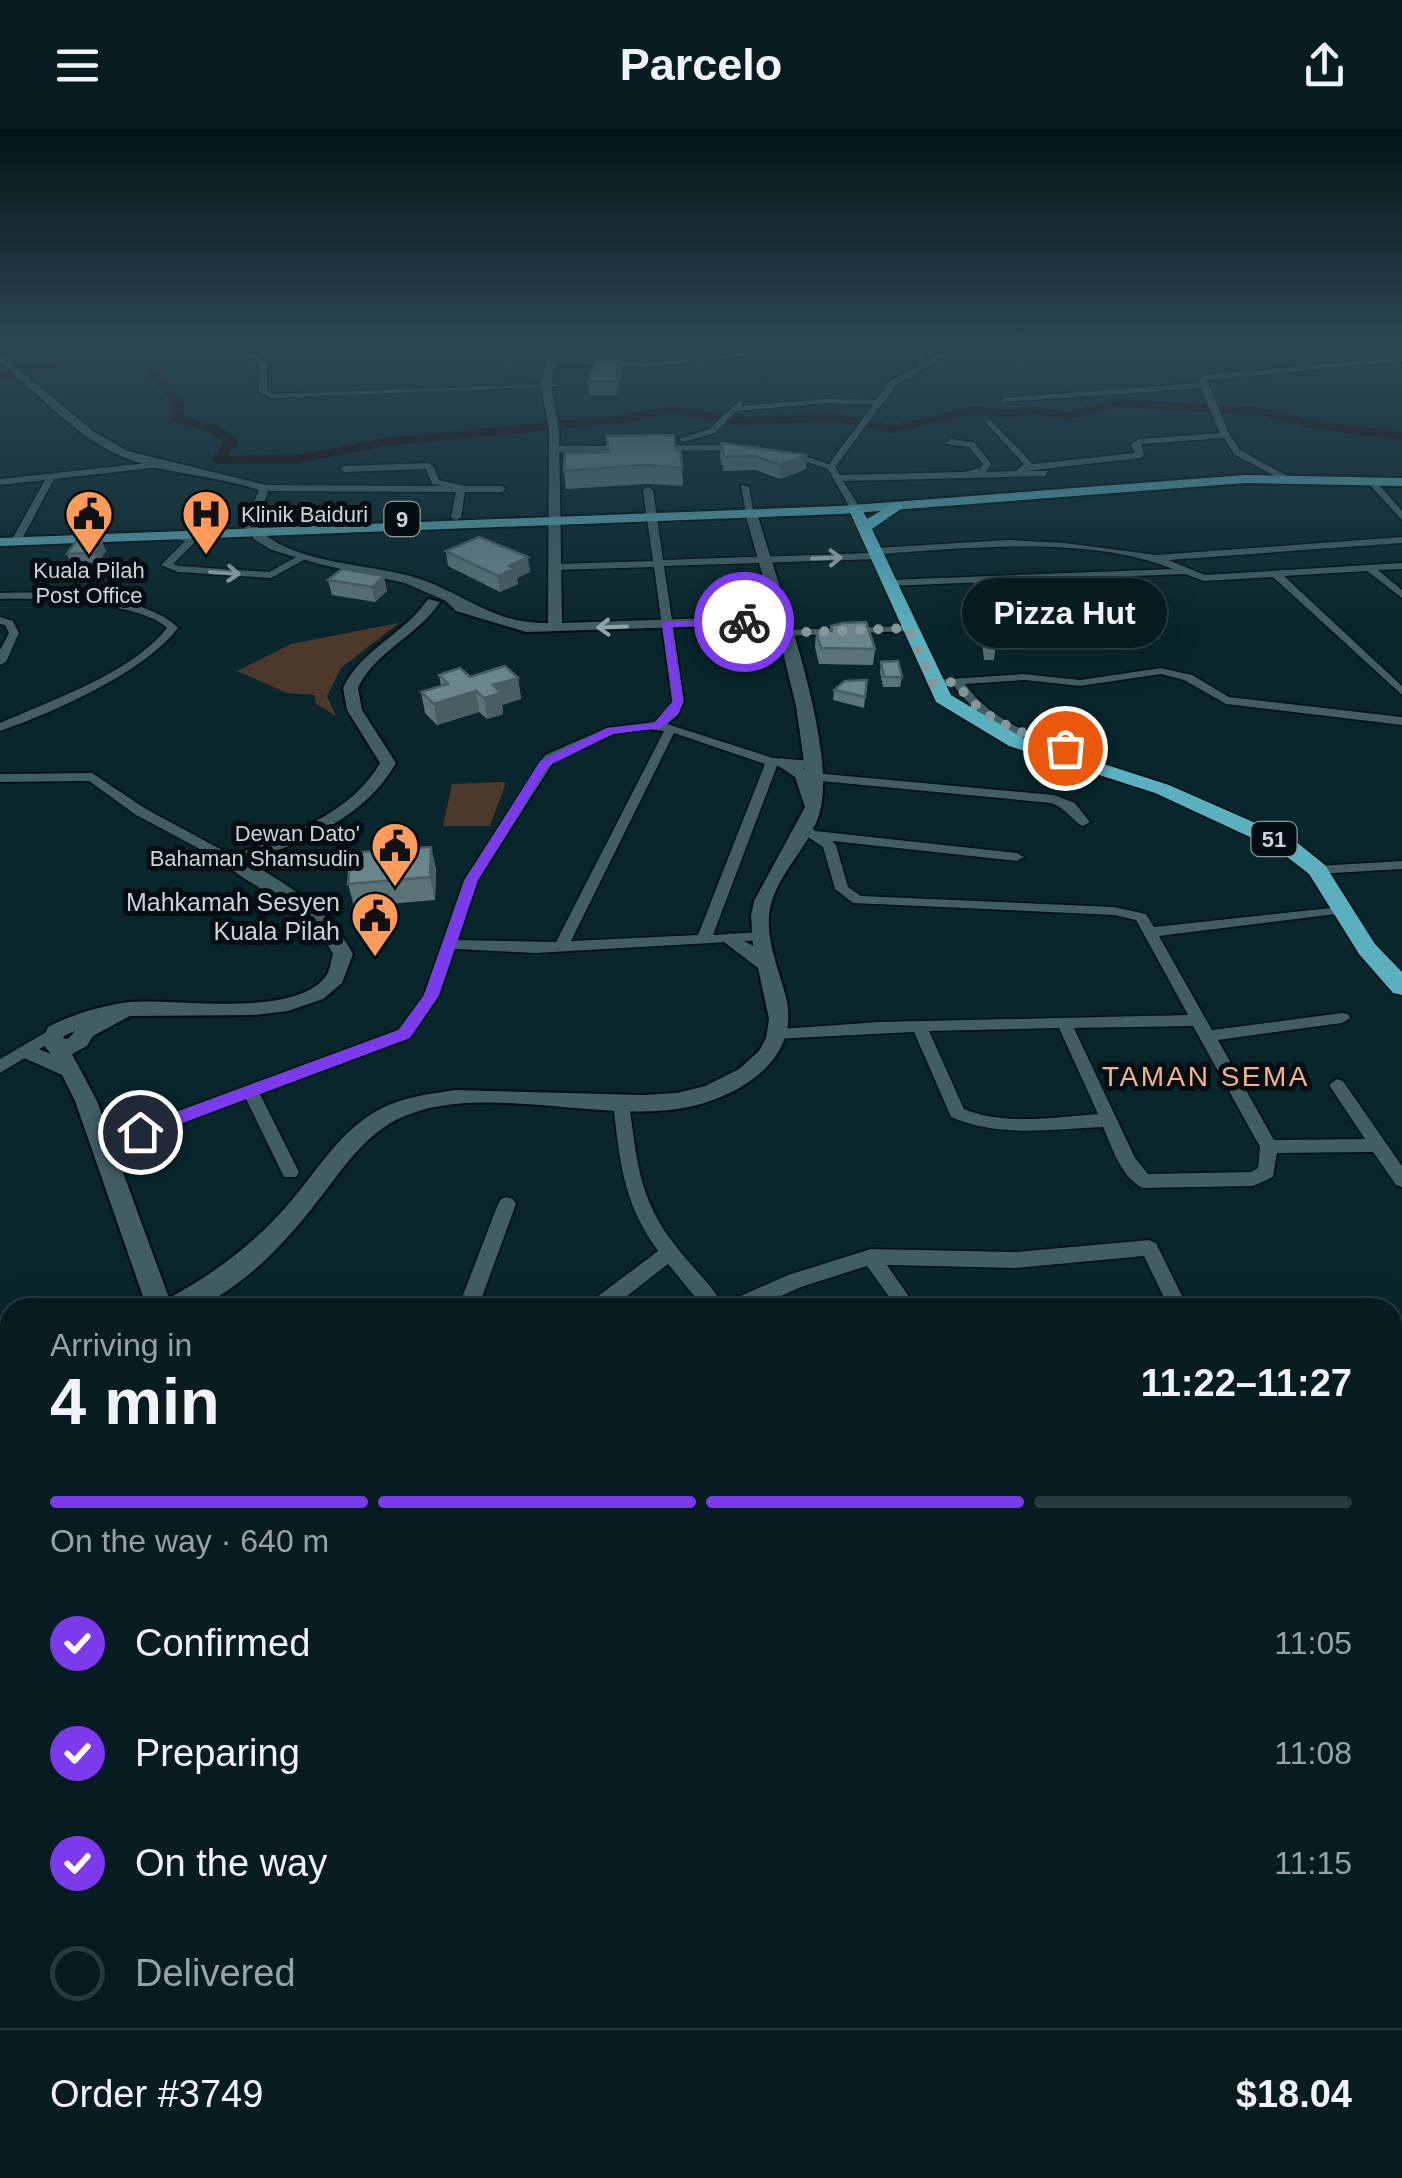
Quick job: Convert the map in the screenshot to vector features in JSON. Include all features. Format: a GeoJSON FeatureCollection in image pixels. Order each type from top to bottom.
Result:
{"type":"FeatureCollection","features":[{"type":"Feature","properties":{"kind":"highway"},"geometry":{"type":"LineString","coordinates":[[864,528],[896,506]]}},
{"type":"Feature","properties":{"kind":"highway","name":"51"},"geometry":{"type":"LineString","coordinates":[[855,508],[942,698],[993,731],[1233,818],[1286,845],[1316,870],[1367,950],[1402,987]]}},
{"type":"Feature","properties":{"kind":"main road","name":"9"},"geometry":{"type":"LineString","coordinates":[[112,537],[193,537],[253,523],[855,508],[1286,479],[1402,482]]}},
{"type":"Feature","properties":{"kind":"main road","name":"9"},"geometry":{"type":"LineString","coordinates":[[253,523],[319,528],[554,516]]}},
{"type":"Feature","properties":{"kind":"main road"},"geometry":{"type":"LineString","coordinates":[[193,537],[278,546],[275,539],[282,533],[319,528]]}},
{"type":"Feature","properties":{"kind":"main road","name":"9"},"geometry":{"type":"LineString","coordinates":[[0,542],[193,537]]}},
{"type":"Feature","properties":{"kind":"street"},"geometry":{"type":"LineString","coordinates":[[98,439],[157,465],[266,488],[501,489]]}},
{"type":"Feature","properties":{"kind":"street"},"geometry":{"type":"LineString","coordinates":[[553,439],[554,629]]}},
{"type":"Feature","properties":{"kind":"street"},"geometry":{"type":"LineString","coordinates":[[678,446],[690,439]]}},
{"type":"Feature","properties":{"kind":"street"},"geometry":{"type":"LineString","coordinates":[[830,467],[849,439]]}},
{"type":"Feature","properties":{"kind":"street"},"geometry":{"type":"LineString","coordinates":[[1005,439],[1030,466]]}},
{"type":"Feature","properties":{"kind":"street"},"geometry":{"type":"LineString","coordinates":[[996,476],[1030,466],[1140,456],[1137,442],[1175,439]]}},
{"type":"Feature","properties":{"kind":"street"},"geometry":{"type":"LineString","coordinates":[[1229,439],[1237,452],[1286,479]]}},
{"type":"Feature","properties":{"kind":"street"},"geometry":{"type":"LineString","coordinates":[[939,477],[987,466],[972,446],[950,442]]}},
{"type":"Feature","properties":{"kind":"street"},"geometry":{"type":"LineString","coordinates":[[554,449],[748,448]]}},
{"type":"Feature","properties":{"kind":"street"},"geometry":{"type":"LineString","coordinates":[[780,452],[830,467],[841,478],[855,508]]}},
{"type":"Feature","properties":{"kind":"street"},"geometry":{"type":"LineString","coordinates":[[344,469],[430,460],[435,482],[458,486],[456,517]]}},
{"type":"Feature","properties":{"kind":"street"},"geometry":{"type":"LineString","coordinates":[[0,482],[157,465]]}},
{"type":"Feature","properties":{"kind":"street"},"geometry":{"type":"LineString","coordinates":[[841,478],[996,476],[1099,469]]}},
{"type":"Feature","properties":{"kind":"street"},"geometry":{"type":"LineString","coordinates":[[16,541],[50,478]]}},
{"type":"Feature","properties":{"kind":"street"},"geometry":{"type":"LineString","coordinates":[[1371,481],[1402,516]]}},
{"type":"Feature","properties":{"kind":"street"},"geometry":{"type":"LineString","coordinates":[[191,1298],[237,1270],[292,1217],[355,1138],[392,1113],[423,1103],[486,1099],[621,1103],[709,1094],[753,1070],[780,1035],[777,998],[760,927],[771,882],[809,832],[814,771],[808,732],[744,486]]}},
{"type":"Feature","properties":{"kind":"street"},"geometry":{"type":"LineString","coordinates":[[266,488],[253,523],[278,546],[343,569],[406,579],[429,595],[514,627],[665,624],[908,628]]}},
{"type":"Feature","properties":{"kind":"street"},"geometry":{"type":"LineString","coordinates":[[562,947],[678,701],[648,490]]}},
{"type":"Feature","properties":{"kind":"street"},"geometry":{"type":"LineString","coordinates":[[193,537],[166,565],[168,568],[271,575],[306,556]]}},
{"type":"Feature","properties":{"kind":"street"},"geometry":{"type":"LineString","coordinates":[[554,567],[763,560],[1024,543],[1158,558],[1402,540]]}},
{"type":"Feature","properties":{"kind":"street"},"geometry":{"type":"LineString","coordinates":[[1158,558],[1182,572]]}},
{"type":"Feature","properties":{"kind":"street"},"geometry":{"type":"LineString","coordinates":[[888,583],[1182,572],[1214,578],[1402,566]]}},
{"type":"Feature","properties":{"kind":"street"},"geometry":{"type":"LineString","coordinates":[[1368,567],[1402,595]]}},
{"type":"Feature","properties":{"kind":"street"},"geometry":{"type":"LineString","coordinates":[[1276,574],[1402,692]]}},
{"type":"Feature","properties":{"kind":"street"},"geometry":{"type":"LineString","coordinates":[[0,596],[42,593],[86,604],[150,611],[166,616],[173,628],[154,649],[108,676],[0,727]]}},
{"type":"Feature","properties":{"kind":"street"},"geometry":{"type":"LineString","coordinates":[[232,858],[281,841],[352,807],[376,787],[388,763],[351,703],[349,690],[361,669],[426,614],[429,595]]}},
{"type":"Feature","properties":{"kind":"street"},"geometry":{"type":"LineString","coordinates":[[0,620],[9,623],[14,633],[0,662]]}},
{"type":"Feature","properties":{"kind":"street"},"geometry":{"type":"LineString","coordinates":[[933,683],[1024,677],[1080,683],[1161,671],[1188,677],[1226,700],[1402,721]]}},
{"type":"Feature","properties":{"kind":"street"},"geometry":{"type":"LineString","coordinates":[[957,682],[965,695],[992,716],[1096,760],[1091,766]]}},
{"type":"Feature","properties":{"kind":"street"},"geometry":{"type":"LineString","coordinates":[[103,1146],[404,1034],[423,1011],[472,880],[544,764],[611,730],[664,727],[814,771],[1054,799],[1070,806],[1084,822]]}},
{"type":"Feature","properties":{"kind":"street"},"geometry":{"type":"LineString","coordinates":[[702,941],[778,762],[800,754],[808,732]]}},
{"type":"Feature","properties":{"kind":"street"},"geometry":{"type":"LineString","coordinates":[[778,762],[806,781],[812,811]]}},
{"type":"Feature","properties":{"kind":"street"},"geometry":{"type":"LineString","coordinates":[[0,778],[92,777],[141,812],[266,871],[340,945],[343,964],[335,981],[314,996],[284,1006],[127,1010],[3,1064]]}},
{"type":"Feature","properties":{"kind":"street"},"geometry":{"type":"LineString","coordinates":[[809,832],[1018,857]]}},
{"type":"Feature","properties":{"kind":"street"},"geometry":{"type":"LineString","coordinates":[[809,832],[829,844],[842,889],[858,900],[1124,912],[1142,917],[1269,1148],[1271,1162],[1262,1176],[1143,1181],[1134,1173],[1066,1025]]}},
{"type":"Feature","properties":{"kind":"street"},"geometry":{"type":"LineString","coordinates":[[266,871],[281,841]]}},
{"type":"Feature","properties":{"kind":"street"},"geometry":{"type":"LineString","coordinates":[[1316,870],[1402,865]]}},
{"type":"Feature","properties":{"kind":"street"},"geometry":{"type":"LineString","coordinates":[[1153,932],[1344,910]]}},
{"type":"Feature","properties":{"kind":"street"},"geometry":{"type":"LineString","coordinates":[[451,944],[562,947],[728,940],[760,927]]}},
{"type":"Feature","properties":{"kind":"street"},"geometry":{"type":"LineString","coordinates":[[728,940],[768,965]]}},
{"type":"Feature","properties":{"kind":"street"},"geometry":{"type":"LineString","coordinates":[[1208,1036],[1342,1018]]}},
{"type":"Feature","properties":{"kind":"street"},"geometry":{"type":"LineString","coordinates":[[780,1035],[919,1026],[1199,1020]]}},
{"type":"Feature","properties":{"kind":"street"},"geometry":{"type":"LineString","coordinates":[[919,1026],[957,1114],[966,1119],[992,1123],[1109,1120]]}},
{"type":"Feature","properties":{"kind":"street"},"geometry":{"type":"LineString","coordinates":[[3,1064],[67,1038]]}},
{"type":"Feature","properties":{"kind":"street"},"geometry":{"type":"LineString","coordinates":[[67,1038],[75,1076],[156,1298]]}},
{"type":"Feature","properties":{"kind":"street"},"geometry":{"type":"LineString","coordinates":[[31,1053],[75,1076]]}},
{"type":"Feature","properties":{"kind":"street"},"geometry":{"type":"LineString","coordinates":[[1337,1085],[1402,1180]]}},
{"type":"Feature","properties":{"kind":"street"},"geometry":{"type":"LineString","coordinates":[[251,1092],[290,1172]]}},
{"type":"Feature","properties":{"kind":"street"},"geometry":{"type":"LineString","coordinates":[[621,1103],[634,1192],[670,1252],[708,1298]]}},
{"type":"Feature","properties":{"kind":"street"},"geometry":{"type":"LineString","coordinates":[[1269,1148],[1379,1145]]}},
{"type":"Feature","properties":{"kind":"street"},"geometry":{"type":"LineString","coordinates":[[472,1298],[506,1204]]}},
{"type":"Feature","properties":{"kind":"street"},"geometry":{"type":"LineString","coordinates":[[761,1298],[871,1257],[1015,1260],[1148,1248],[1174,1298]]}},
{"type":"Feature","properties":{"kind":"street"},"geometry":{"type":"LineString","coordinates":[[610,1298],[670,1252]]}},
{"type":"Feature","properties":{"kind":"street"},"geometry":{"type":"LineString","coordinates":[[871,1257],[901,1298]]}},
{"type":"Feature","properties":{"kind":"shaded area"},"geometry":{"type":"Polygon","coordinates":[[[399,623],[341,668],[327,696],[336,716],[316,704],[315,695],[287,693],[237,671],[291,644],[399,623]]]}},
{"type":"Feature","properties":{"kind":"shaded area"},"geometry":{"type":"Polygon","coordinates":[[[506,782],[490,826],[443,826],[452,784],[506,782]]]}},
{"type":"Feature","properties":{"kind":"building"},"geometry":{"type":"Polygon","coordinates":[[[607,439],[674,439],[682,468],[645,465],[564,471],[565,453],[608,452],[607,439]]]}},
{"type":"Feature","properties":{"kind":"building"},"geometry":{"type":"Polygon","coordinates":[[[721,443],[807,455],[780,465],[756,456],[724,457],[721,443]]]}},
{"type":"Feature","properties":{"kind":"building"},"geometry":{"type":"Polygon","coordinates":[[[479,537],[528,557],[498,576],[446,551],[479,537]]]}},
{"type":"Feature","properties":{"kind":"building"},"geometry":{"type":"Polygon","coordinates":[[[76,541],[102,541],[95,553],[67,554],[76,541]]]}},
{"type":"Feature","properties":{"kind":"building"},"geometry":{"type":"Polygon","coordinates":[[[342,569],[384,576],[372,587],[328,580],[342,569]]]}},
{"type":"Feature","properties":{"kind":"building"},"geometry":{"type":"Polygon","coordinates":[[[975,582],[994,584],[995,613],[1039,615],[1041,629],[996,627],[997,644],[987,645],[982,600],[975,600],[975,582]]]}},
{"type":"Feature","properties":{"kind":"building"},"geometry":{"type":"Polygon","coordinates":[[[866,622],[875,649],[821,648],[816,631],[832,631],[831,626],[843,623],[866,622]]]}},
{"type":"Feature","properties":{"kind":"building"},"geometry":{"type":"Polygon","coordinates":[[[898,661],[902,677],[884,677],[881,662],[898,661]]]}},
{"type":"Feature","properties":{"kind":"building"},"geometry":{"type":"Polygon","coordinates":[[[505,666],[518,678],[493,685],[501,693],[484,698],[476,691],[434,704],[421,692],[448,684],[439,675],[460,668],[470,677],[505,666]]]}},
{"type":"Feature","properties":{"kind":"building"},"geometry":{"type":"Polygon","coordinates":[[[867,680],[865,697],[834,690],[845,681],[867,680]]]}},
{"type":"Feature","properties":{"kind":"building"},"geometry":{"type":"Polygon","coordinates":[[[431,847],[430,877],[348,884],[351,853],[431,847]]]}},
{"type":"Feature","properties":{"kind":"waterway"},"geometry":{"type":"LineString","coordinates":[[228,439],[232,441],[218,460],[298,459],[421,439]]}},
{"type":"Feature","properties":{"kind":"way so far"},"geometry":{"type":"LineString","coordinates":[[744,622],[779,620],[783,633],[908,628],[933,683],[957,682],[965,695],[992,716],[1065,748]]}},
{"type":"Feature","properties":{"kind":"place","name":"Kuala Pilah Post Office"},"geometry":{"type":"Point","coordinates":[89,556]}},
{"type":"Feature","properties":{"kind":"place","name":"Klinik Baiduri"},"geometry":{"type":"Point","coordinates":[206,556]}},
{"type":"Feature","properties":{"kind":"place","name":"Pizza Hut"},"geometry":{"type":"Point","coordinates":[1065,748]}},
{"type":"Feature","properties":{"kind":"place","name":"Dewan Dato' Bahaman Shamsudin"},"geometry":{"type":"Point","coordinates":[395,888]}},
{"type":"Feature","properties":{"kind":"place","name":"Mahkamah Sesyen Kuala Pilah"},"geometry":{"type":"Point","coordinates":[375,958]}},
{"type":"Feature","properties":{"kind":"district","name":"TAMAN SEMA"},"geometry":{"type":"Point","coordinates":[1206,1076]}},
{"type":"Feature","properties":{"kind":"route"},"geometry":{"type":"LineString","coordinates":[[140,1132],[404,1034],[431,996],[472,880],[537,772],[549,758],[597,735],[632,726],[657,726],[674,712],[678,701],[665,624],[744,622]]}}]}
